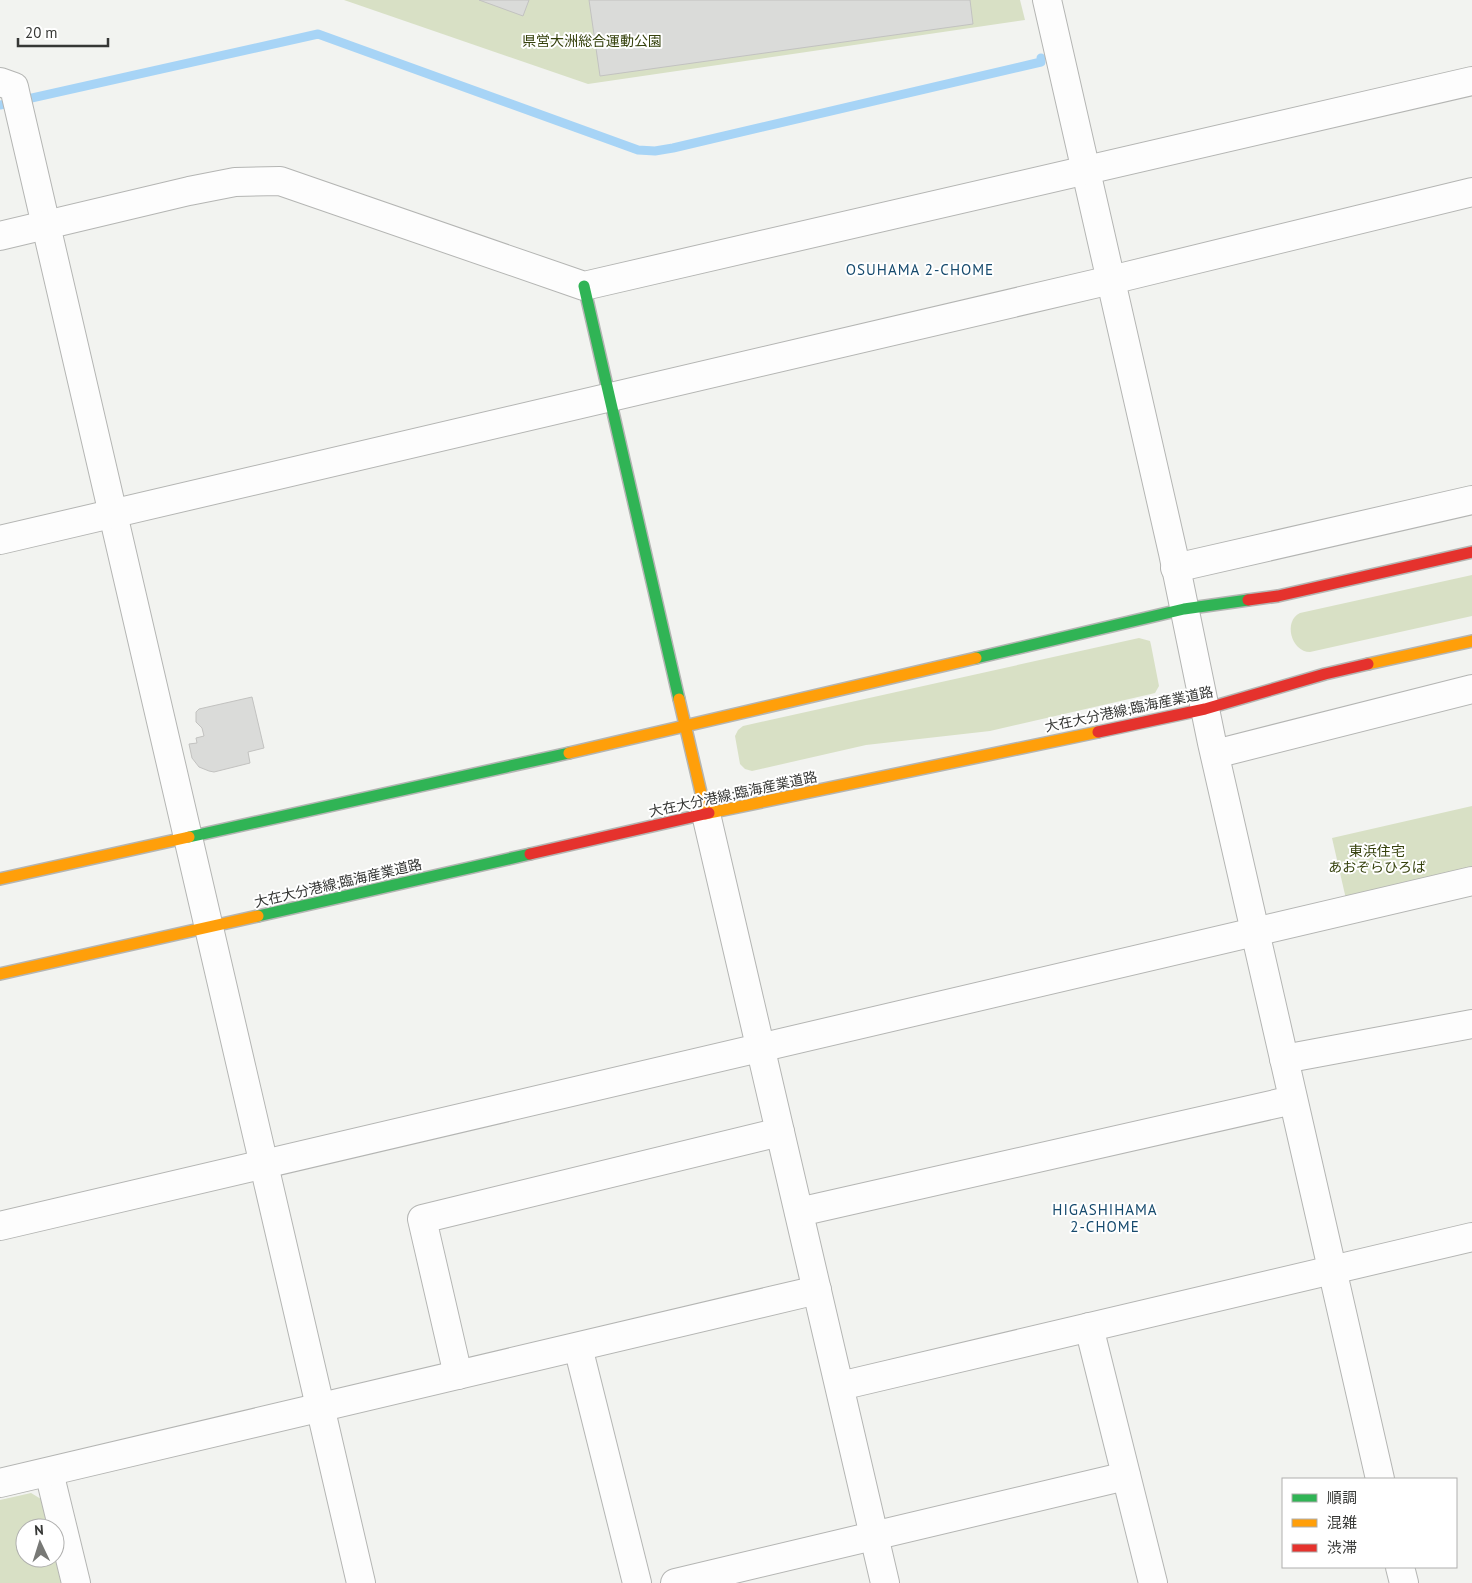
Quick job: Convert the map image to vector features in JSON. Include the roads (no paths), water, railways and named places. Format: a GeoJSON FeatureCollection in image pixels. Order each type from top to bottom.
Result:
{"type":"FeatureCollection","features":[{"type":"Feature","properties":{"kind":"main road"},"geometry":{"type":"LineString","coordinates":[[584,286],[706,814]]}},
{"type":"Feature","properties":{"kind":"main road"},"geometry":{"type":"LineString","coordinates":[[0,879],[686,727],[1184,609],[1278,596],[1472,552]]}},
{"type":"Feature","properties":{"kind":"main road","name":"大在大分港線;臨海産業道路"},"geometry":{"type":"LineString","coordinates":[[0,974],[706,814],[1205,709],[1325,674],[1472,641]]}},
{"type":"Feature","properties":{"kind":"street"},"geometry":{"type":"LineString","coordinates":[[1047,0],[1176,568],[1205,709],[1255,932],[1380,1478]]}},
{"type":"Feature","properties":{"kind":"street"},"geometry":{"type":"LineString","coordinates":[[0,236],[189,191],[235,182],[280,181],[584,286],[1472,81]]}},
{"type":"Feature","properties":{"kind":"street"},"geometry":{"type":"LineString","coordinates":[[12,95],[46,225],[361,1583]]}},
{"type":"Feature","properties":{"kind":"street"},"geometry":{"type":"LineString","coordinates":[[0,540],[1111,280],[1472,192]]}},
{"type":"Feature","properties":{"kind":"street"},"geometry":{"type":"LineString","coordinates":[[1176,568],[1472,500]]}},
{"type":"Feature","properties":{"kind":"street"},"geometry":{"type":"LineString","coordinates":[[1215,754],[1472,689]]}},
{"type":"Feature","properties":{"kind":"street"},"geometry":{"type":"LineString","coordinates":[[706,814],[885,1583]]}},
{"type":"Feature","properties":{"kind":"street"},"geometry":{"type":"LineString","coordinates":[[0,1226],[1472,881]]}},
{"type":"Feature","properties":{"kind":"street"},"geometry":{"type":"LineString","coordinates":[[1284,1059],[1472,1024]]}},
{"type":"Feature","properties":{"kind":"street"},"geometry":{"type":"LineString","coordinates":[[799,1212],[1293,1100]]}},
{"type":"Feature","properties":{"kind":"street"},"geometry":{"type":"LineString","coordinates":[[458,1375],[422,1219],[780,1132]]}},
{"type":"Feature","properties":{"kind":"street"},"geometry":{"type":"LineString","coordinates":[[840,1386],[1472,1237]]}},
{"type":"Feature","properties":{"kind":"street"},"geometry":{"type":"LineString","coordinates":[[0,1483],[817,1290]]}},
{"type":"Feature","properties":{"kind":"street"},"geometry":{"type":"LineString","coordinates":[[1089,1327],[1153,1583]]}},
{"type":"Feature","properties":{"kind":"street"},"geometry":{"type":"LineString","coordinates":[[578,1347],[637,1583]]}},
{"type":"Feature","properties":{"kind":"street"},"geometry":{"type":"LineString","coordinates":[[49,1472],[76,1583]]}},
{"type":"Feature","properties":{"kind":"street"},"geometry":{"type":"LineString","coordinates":[[675,1583],[1126,1476]]}},
{"type":"Feature","properties":{"kind":"street"},"geometry":{"type":"LineString","coordinates":[[1400,1568],[1404,1583]]}},
{"type":"Feature","properties":{"kind":"waterway"},"geometry":{"type":"LineString","coordinates":[[0,105],[318,34],[638,150],[655,151],[1041,62],[1041,58]]}},
{"type":"Feature","properties":{"kind":"district","name":"OSUHAMA 2-CHOME"},"geometry":{"type":"Point","coordinates":[920,270]}},
{"type":"Feature","properties":{"kind":"district","name":"HIGASHIHAMA 2-CHOME"},"geometry":{"type":"Point","coordinates":[1105,1218]}},
{"type":"Feature","properties":{"kind":"park label","name":"県営大洲総合運動公園"},"geometry":{"type":"Point","coordinates":[592,41]}},
{"type":"Feature","properties":{"kind":"park label","name":"東浜住宅 あおぞらひろば"},"geometry":{"type":"Point","coordinates":[1377,860]}}]}
